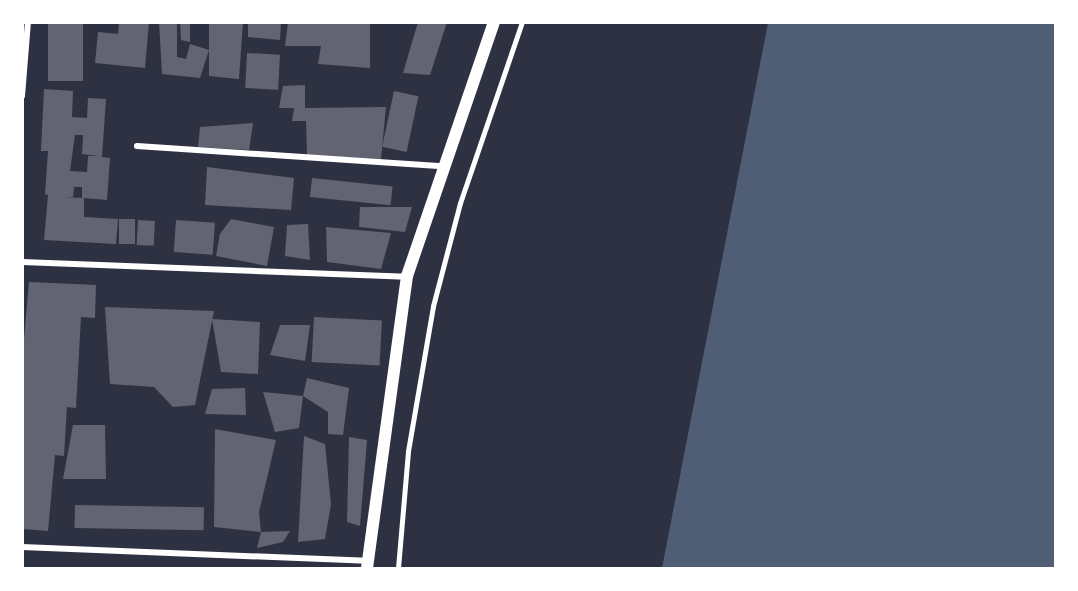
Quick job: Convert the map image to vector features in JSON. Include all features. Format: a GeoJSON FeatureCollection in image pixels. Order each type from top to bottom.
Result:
{"type":"FeatureCollection","features":[{"type":"Feature","properties":{"kind":"main road"},"geometry":{"type":"LineString","coordinates":[[367,565],[407,276],[442,166],[494,22]]}},
{"type":"Feature","properties":{"kind":"street"},"geometry":{"type":"LineString","coordinates":[[22,96],[28,22]]}},
{"type":"Feature","properties":{"kind":"street"},"geometry":{"type":"LineString","coordinates":[[398,568],[412,419],[433,306],[460,203],[522,22]]}},
{"type":"Feature","properties":{"kind":"street"},"geometry":{"type":"LineString","coordinates":[[137,146],[442,166]]}},
{"type":"Feature","properties":{"kind":"street"},"geometry":{"type":"LineString","coordinates":[[22,262],[407,276]]}},
{"type":"Feature","properties":{"kind":"street"},"geometry":{"type":"LineString","coordinates":[[22,547],[367,565]]}},
{"type":"Feature","properties":{"kind":"water"},"geometry":{"type":"Polygon","coordinates":[[[768,23],[1055,23],[1055,568],[662,568],[768,23]]]}},
{"type":"Feature","properties":{"kind":"building"},"geometry":{"type":"Polygon","coordinates":[[[48,22],[83,22],[83,81],[48,81],[48,22]]]}},
{"type":"Feature","properties":{"kind":"building"},"geometry":{"type":"Polygon","coordinates":[[[119,22],[149,22],[145,68],[95,63],[98,32],[118,34],[119,22]]]}},
{"type":"Feature","properties":{"kind":"building"},"geometry":{"type":"Polygon","coordinates":[[[159,22],[177,22],[177,57],[186,59],[190,44],[209,50],[200,78],[162,74],[159,22]]]}},
{"type":"Feature","properties":{"kind":"building"},"geometry":{"type":"Polygon","coordinates":[[[180,22],[190,22],[190,42],[181,40],[180,22]]]}},
{"type":"Feature","properties":{"kind":"building"},"geometry":{"type":"Polygon","coordinates":[[[209,22],[243,22],[239,79],[209,76],[209,22]]]}},
{"type":"Feature","properties":{"kind":"building"},"geometry":{"type":"Polygon","coordinates":[[[248,22],[281,22],[280,40],[248,37],[248,22]]]}},
{"type":"Feature","properties":{"kind":"building"},"geometry":{"type":"Polygon","coordinates":[[[288,22],[370,22],[370,68],[318,64],[321,46],[285,46],[288,22]]]}},
{"type":"Feature","properties":{"kind":"building"},"geometry":{"type":"Polygon","coordinates":[[[418,22],[447,22],[430,75],[403,73],[418,22]]]}},
{"type":"Feature","properties":{"kind":"building"},"geometry":{"type":"Polygon","coordinates":[[[247,53],[280,55],[278,90],[245,88],[247,53]]]}},
{"type":"Feature","properties":{"kind":"building"},"geometry":{"type":"Polygon","coordinates":[[[305,85],[305,108],[386,107],[381,159],[307,155],[306,121],[292,121],[294,108],[279,108],[283,86],[305,85]]]}},
{"type":"Feature","properties":{"kind":"building"},"geometry":{"type":"Polygon","coordinates":[[[44,89],[73,91],[72,117],[87,118],[88,98],[106,99],[102,157],[110,158],[107,200],[84,198],[84,217],[118,219],[116,244],[44,240],[48,195],[45,194],[48,151],[41,151],[44,89]],[[75,135],[70,171],[87,172],[88,156],[98,156],[82,154],[83,135],[75,135]],[[74,187],[73,197],[63,197],[82,198],[82,187],[74,187]]]}},
{"type":"Feature","properties":{"kind":"building"},"geometry":{"type":"Polygon","coordinates":[[[394,91],[418,96],[407,152],[382,147],[394,91]]]}},
{"type":"Feature","properties":{"kind":"building"},"geometry":{"type":"Polygon","coordinates":[[[253,123],[249,150],[198,147],[200,127],[253,123]]]}},
{"type":"Feature","properties":{"kind":"building"},"geometry":{"type":"Polygon","coordinates":[[[207,167],[294,178],[291,210],[205,205],[207,167]]]}},
{"type":"Feature","properties":{"kind":"building"},"geometry":{"type":"Polygon","coordinates":[[[312,178],[393,186],[391,205],[310,197],[312,178]]]}},
{"type":"Feature","properties":{"kind":"building"},"geometry":{"type":"Polygon","coordinates":[[[360,207],[412,207],[405,232],[359,227],[360,207]]]}},
{"type":"Feature","properties":{"kind":"building"},"geometry":{"type":"Polygon","coordinates":[[[119,219],[135,219],[135,244],[119,244],[119,219]]]}},
{"type":"Feature","properties":{"kind":"building"},"geometry":{"type":"Polygon","coordinates":[[[231,219],[274,227],[267,266],[216,256],[220,234],[231,219]]]}},
{"type":"Feature","properties":{"kind":"building"},"geometry":{"type":"Polygon","coordinates":[[[138,220],[155,221],[154,246],[137,245],[138,220]]]}},
{"type":"Feature","properties":{"kind":"building"},"geometry":{"type":"Polygon","coordinates":[[[176,220],[215,223],[213,255],[174,252],[176,220]]]}},
{"type":"Feature","properties":{"kind":"building"},"geometry":{"type":"Polygon","coordinates":[[[308,224],[310,260],[285,256],[287,225],[308,224]]]}},
{"type":"Feature","properties":{"kind":"building"},"geometry":{"type":"Polygon","coordinates":[[[326,227],[391,233],[381,269],[327,262],[326,227]]]}},
{"type":"Feature","properties":{"kind":"building"},"geometry":{"type":"Polygon","coordinates":[[[29,282],[96,285],[95,318],[81,317],[76,408],[67,407],[64,456],[55,455],[48,531],[22,529],[22,362],[29,282]]]}},
{"type":"Feature","properties":{"kind":"building"},"geometry":{"type":"Polygon","coordinates":[[[105,307],[214,311],[195,405],[173,407],[154,387],[110,384],[105,307]]]}},
{"type":"Feature","properties":{"kind":"building"},"geometry":{"type":"Polygon","coordinates":[[[314,317],[382,321],[380,365],[312,362],[314,317]]]}},
{"type":"Feature","properties":{"kind":"building"},"geometry":{"type":"Polygon","coordinates":[[[212,319],[260,322],[258,374],[221,372],[212,319]]]}},
{"type":"Feature","properties":{"kind":"building"},"geometry":{"type":"Polygon","coordinates":[[[280,325],[310,325],[305,361],[270,355],[280,325]]]}},
{"type":"Feature","properties":{"kind":"building"},"geometry":{"type":"Polygon","coordinates":[[[307,378],[349,388],[343,435],[328,434],[328,412],[303,396],[307,378]]]}},
{"type":"Feature","properties":{"kind":"building"},"geometry":{"type":"Polygon","coordinates":[[[245,388],[246,415],[205,414],[212,389],[245,388]]]}},
{"type":"Feature","properties":{"kind":"building"},"geometry":{"type":"Polygon","coordinates":[[[263,392],[303,396],[299,428],[275,432],[263,392]]]}},
{"type":"Feature","properties":{"kind":"building"},"geometry":{"type":"Polygon","coordinates":[[[73,425],[105,425],[106,479],[63,479],[73,425]]]}},
{"type":"Feature","properties":{"kind":"building"},"geometry":{"type":"Polygon","coordinates":[[[215,429],[276,440],[259,512],[261,532],[214,527],[215,429]]]}},
{"type":"Feature","properties":{"kind":"building"},"geometry":{"type":"Polygon","coordinates":[[[304,436],[325,444],[331,504],[325,539],[298,542],[304,436]]]}},
{"type":"Feature","properties":{"kind":"building"},"geometry":{"type":"Polygon","coordinates":[[[349,437],[367,440],[360,526],[347,522],[349,437]]]}},
{"type":"Feature","properties":{"kind":"building"},"geometry":{"type":"Polygon","coordinates":[[[75,505],[204,507],[204,530],[75,528],[75,505]]]}},
{"type":"Feature","properties":{"kind":"building"},"geometry":{"type":"Polygon","coordinates":[[[290,531],[283,542],[257,548],[261,532],[290,531]]]}}]}
